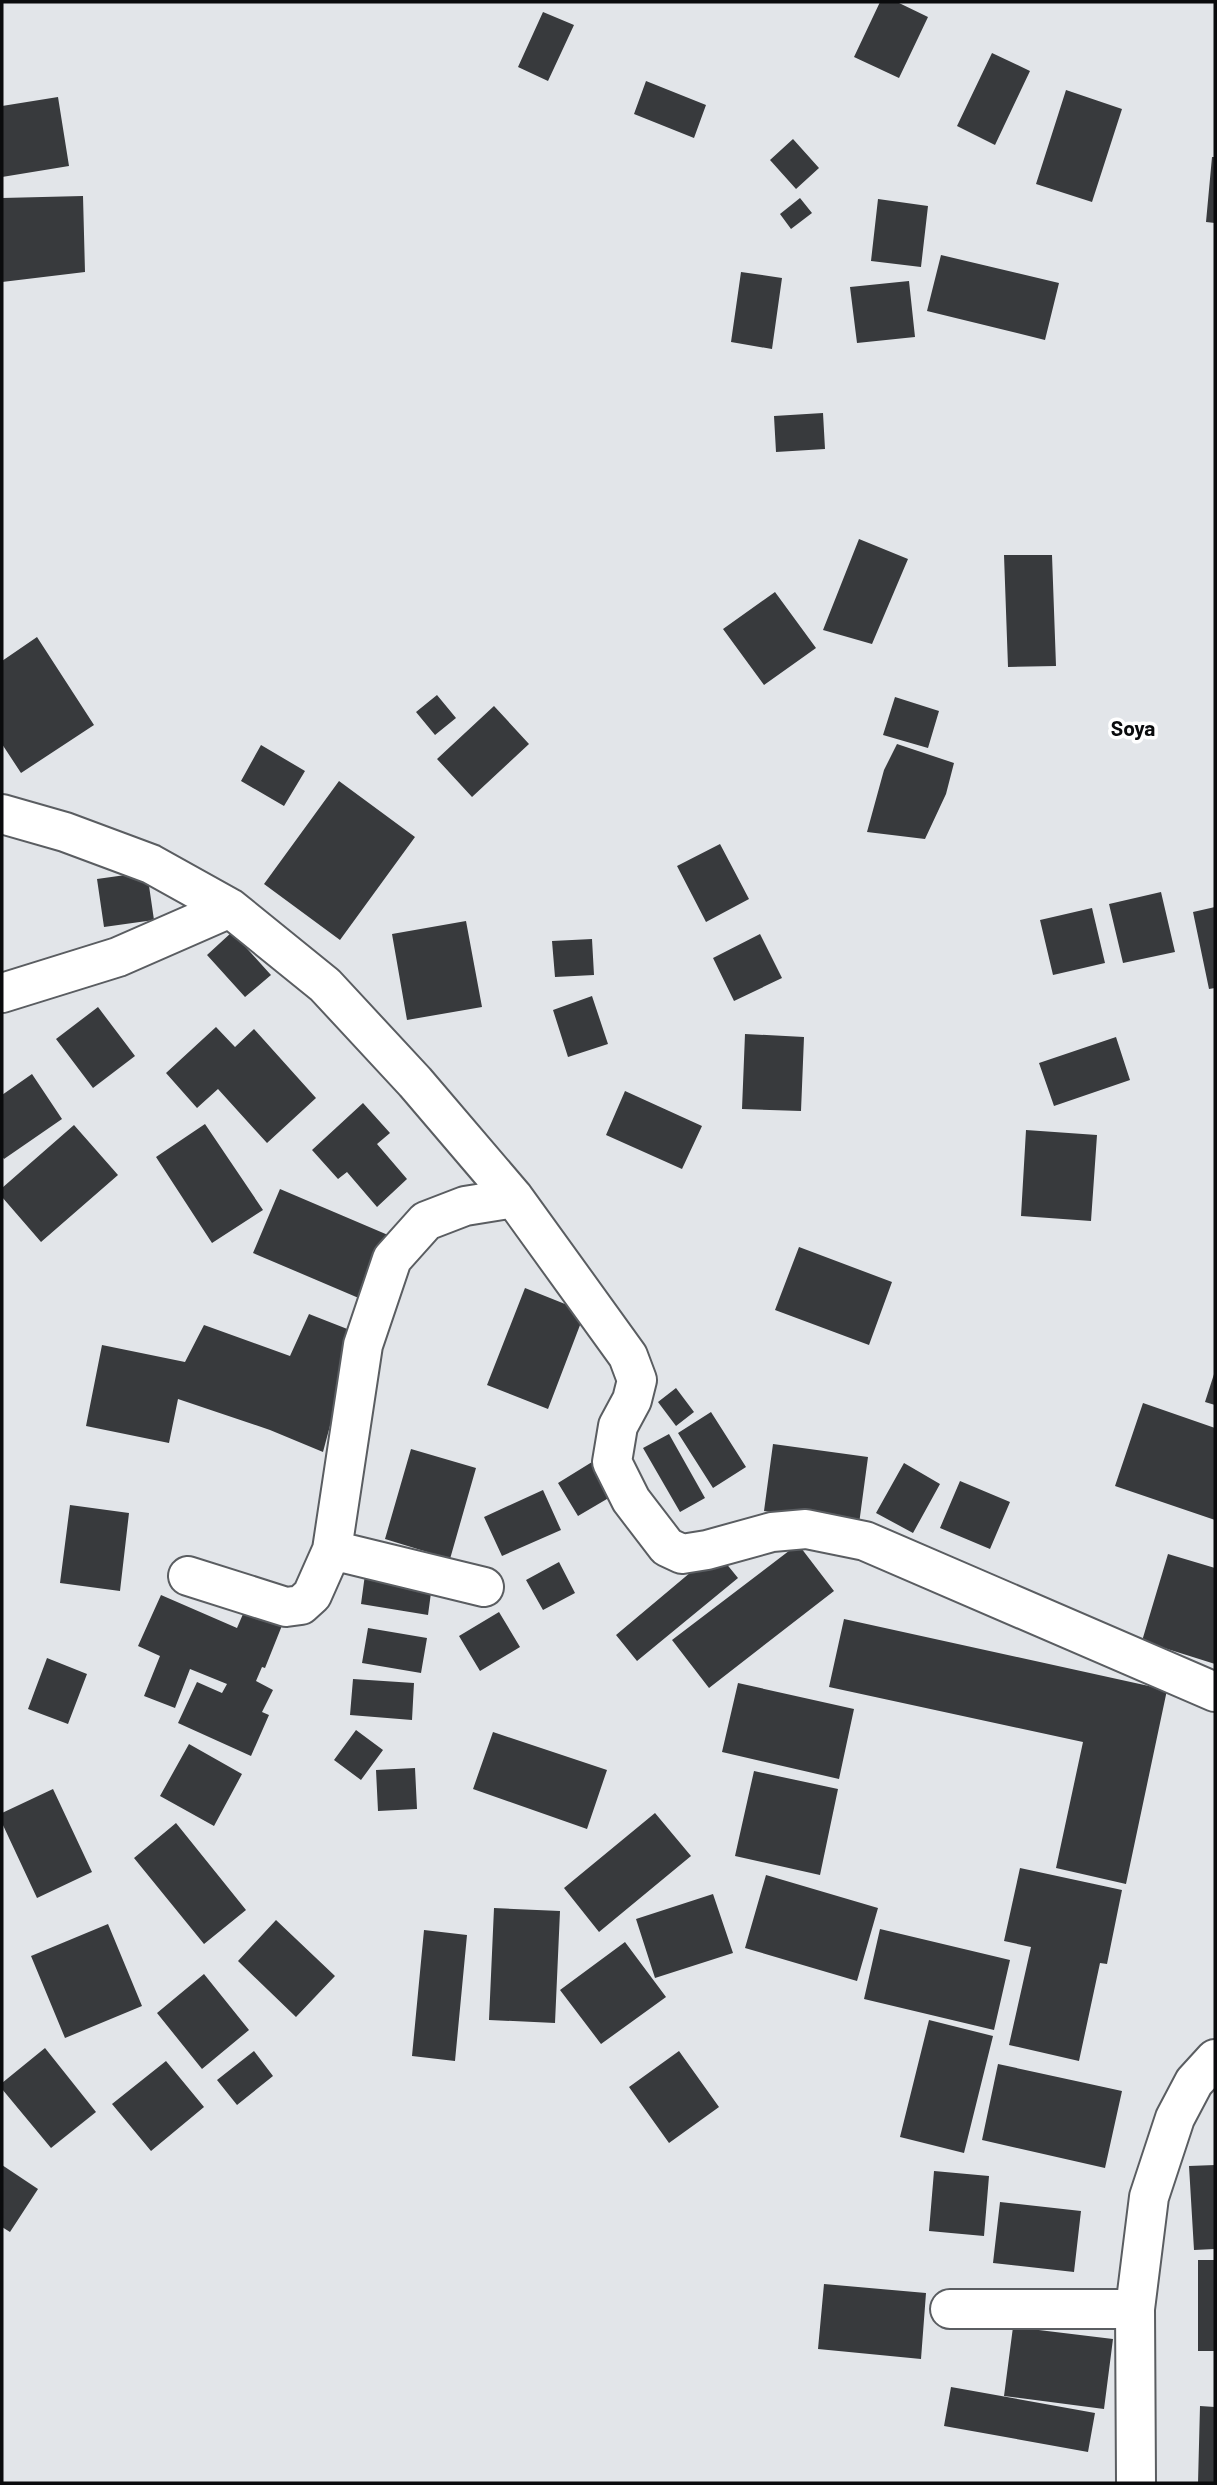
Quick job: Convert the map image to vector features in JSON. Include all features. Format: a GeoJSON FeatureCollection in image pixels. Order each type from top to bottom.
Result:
{"type":"FeatureCollection","features":[{"type":"Feature","properties":{"kind":"street"},"geometry":{"type":"LineString","coordinates":[[2,814],[65,832],[151,864],[230,908],[325,985],[415,1082],[514,1198],[628,1356],[637,1380],[632,1400],[618,1426],[612,1462],[631,1500],[667,1547],[682,1554],[772,1532],[806,1530],[865,1541],[1215,1692]]}},
{"type":"Feature","properties":{"kind":"street"},"geometry":{"type":"LineString","coordinates":[[2,993],[118,957],[230,908]]}},
{"type":"Feature","properties":{"kind":"street"},"geometry":{"type":"LineString","coordinates":[[188,1576],[286,1606],[301,1605],[312,1595],[332,1550],[363,1345],[392,1259],[426,1221],[465,1206],[514,1198]]}},
{"type":"Feature","properties":{"kind":"street"},"geometry":{"type":"LineString","coordinates":[[332,1550],[484,1587]]}},
{"type":"Feature","properties":{"kind":"street"},"geometry":{"type":"LineString","coordinates":[[1136,2483],[1135,2309],[1149,2197],[1175,2118],[1194,2081],[1215,2059]]}},
{"type":"Feature","properties":{"kind":"street"},"geometry":{"type":"LineString","coordinates":[[950,2309],[1135,2309]]}},
{"type":"Feature","properties":{"kind":"building"},"geometry":{"type":"Polygon","coordinates":[[[880,2],[897,2],[928,17],[899,78],[854,57],[880,2]]]}},
{"type":"Feature","properties":{"kind":"building"},"geometry":{"type":"Polygon","coordinates":[[[543,12],[574,25],[548,81],[518,67],[543,12]]]}},
{"type":"Feature","properties":{"kind":"building"},"geometry":{"type":"Polygon","coordinates":[[[992,53],[1030,71],[995,145],[957,126],[992,53]]]}},
{"type":"Feature","properties":{"kind":"building"},"geometry":{"type":"Polygon","coordinates":[[[646,81],[706,105],[694,138],[634,114],[646,81]]]}},
{"type":"Feature","properties":{"kind":"building"},"geometry":{"type":"Polygon","coordinates":[[[1066,90],[1122,109],[1092,202],[1036,184],[1066,90]]]}},
{"type":"Feature","properties":{"kind":"building"},"geometry":{"type":"Polygon","coordinates":[[[58,97],[69,166],[2,177],[2,106],[58,97]]]}},
{"type":"Feature","properties":{"kind":"building"},"geometry":{"type":"Polygon","coordinates":[[[793,139],[819,168],[796,189],[770,160],[793,139]]]}},
{"type":"Feature","properties":{"kind":"building"},"geometry":{"type":"Polygon","coordinates":[[[1212,157],[1215,157],[1215,223],[1206,222],[1212,157]]]}},
{"type":"Feature","properties":{"kind":"building"},"geometry":{"type":"Polygon","coordinates":[[[83,196],[85,272],[2,282],[2,198],[83,196]]]}},
{"type":"Feature","properties":{"kind":"building"},"geometry":{"type":"Polygon","coordinates":[[[800,198],[812,213],[791,229],[780,214],[800,198]]]}},
{"type":"Feature","properties":{"kind":"building"},"geometry":{"type":"Polygon","coordinates":[[[878,199],[928,206],[921,267],[871,261],[878,199]]]}},
{"type":"Feature","properties":{"kind":"building"},"geometry":{"type":"Polygon","coordinates":[[[941,255],[1059,283],[1045,340],[927,311],[941,255]]]}},
{"type":"Feature","properties":{"kind":"building"},"geometry":{"type":"Polygon","coordinates":[[[741,272],[782,278],[772,349],[731,342],[741,272]]]}},
{"type":"Feature","properties":{"kind":"building"},"geometry":{"type":"Polygon","coordinates":[[[909,281],[915,337],[857,343],[850,287],[909,281]]]}},
{"type":"Feature","properties":{"kind":"building"},"geometry":{"type":"Polygon","coordinates":[[[823,413],[825,449],[776,452],[774,416],[823,413]]]}},
{"type":"Feature","properties":{"kind":"building"},"geometry":{"type":"Polygon","coordinates":[[[859,539],[908,559],[872,644],[823,630],[859,539]]]}},
{"type":"Feature","properties":{"kind":"building"},"geometry":{"type":"Polygon","coordinates":[[[1004,555],[1052,555],[1056,666],[1008,667],[1004,555]]]}},
{"type":"Feature","properties":{"kind":"building"},"geometry":{"type":"Polygon","coordinates":[[[775,592],[816,648],[764,685],[723,629],[775,592]]]}},
{"type":"Feature","properties":{"kind":"building"},"geometry":{"type":"Polygon","coordinates":[[[37,637],[94,725],[21,773],[2,744],[2,661],[37,637]]]}},
{"type":"Feature","properties":{"kind":"building"},"geometry":{"type":"Polygon","coordinates":[[[437,695],[456,718],[435,735],[416,712],[437,695]]]}},
{"type":"Feature","properties":{"kind":"building"},"geometry":{"type":"Polygon","coordinates":[[[895,697],[939,711],[928,748],[883,735],[895,697]]]}},
{"type":"Feature","properties":{"kind":"building"},"geometry":{"type":"Polygon","coordinates":[[[494,706],[529,744],[472,797],[437,759],[494,706]]]}},
{"type":"Feature","properties":{"kind":"building"},"geometry":{"type":"Polygon","coordinates":[[[897,744],[954,763],[946,794],[925,839],[867,832],[884,770],[897,744]]]}},
{"type":"Feature","properties":{"kind":"building"},"geometry":{"type":"Polygon","coordinates":[[[261,745],[305,771],[284,806],[241,781],[261,745]]]}},
{"type":"Feature","properties":{"kind":"building"},"geometry":{"type":"Polygon","coordinates":[[[339,781],[415,837],[340,940],[264,884],[339,781]]]}},
{"type":"Feature","properties":{"kind":"building"},"geometry":{"type":"Polygon","coordinates":[[[720,844],[749,899],[706,922],[677,866],[720,844]]]}},
{"type":"Feature","properties":{"kind":"building"},"geometry":{"type":"Polygon","coordinates":[[[147,872],[154,920],[104,927],[97,879],[147,872]]]}},
{"type":"Feature","properties":{"kind":"building"},"geometry":{"type":"Polygon","coordinates":[[[1161,892],[1175,952],[1123,963],[1109,904],[1161,892]]]}},
{"type":"Feature","properties":{"kind":"building"},"geometry":{"type":"Polygon","coordinates":[[[1215,907],[1215,988],[1209,989],[1193,912],[1215,907]]]}},
{"type":"Feature","properties":{"kind":"building"},"geometry":{"type":"Polygon","coordinates":[[[1092,908],[1105,963],[1053,975],[1040,920],[1092,908]]]}},
{"type":"Feature","properties":{"kind":"building"},"geometry":{"type":"Polygon","coordinates":[[[466,921],[482,1007],[407,1020],[392,934],[466,921]]]}},
{"type":"Feature","properties":{"kind":"building"},"geometry":{"type":"Polygon","coordinates":[[[232,932],[271,975],[245,997],[207,955],[232,932]]]}},
{"type":"Feature","properties":{"kind":"building"},"geometry":{"type":"Polygon","coordinates":[[[760,934],[782,978],[734,1001],[713,958],[760,934]]]}},
{"type":"Feature","properties":{"kind":"building"},"geometry":{"type":"Polygon","coordinates":[[[592,939],[594,975],[555,977],[552,941],[592,939]]]}},
{"type":"Feature","properties":{"kind":"building"},"geometry":{"type":"Polygon","coordinates":[[[592,996],[608,1044],[568,1057],[553,1010],[592,996]]]}},
{"type":"Feature","properties":{"kind":"building"},"geometry":{"type":"Polygon","coordinates":[[[98,1007],[135,1056],[93,1088],[56,1039],[98,1007]]]}},
{"type":"Feature","properties":{"kind":"building"},"geometry":{"type":"Polygon","coordinates":[[[216,1027],[235,1047],[254,1029],[316,1098],[267,1143],[218,1089],[197,1108],[166,1073],[216,1027]]]}},
{"type":"Feature","properties":{"kind":"building"},"geometry":{"type":"Polygon","coordinates":[[[745,1034],[804,1037],[801,1111],[742,1109],[745,1034]]]}},
{"type":"Feature","properties":{"kind":"building"},"geometry":{"type":"Polygon","coordinates":[[[1116,1037],[1130,1080],[1054,1106],[1039,1063],[1116,1037]]]}},
{"type":"Feature","properties":{"kind":"building"},"geometry":{"type":"Polygon","coordinates":[[[32,1074],[62,1119],[4,1159],[2,1095],[32,1074]]]}},
{"type":"Feature","properties":{"kind":"building"},"geometry":{"type":"Polygon","coordinates":[[[625,1091],[702,1126],[682,1169],[606,1135],[625,1091]]]}},
{"type":"Feature","properties":{"kind":"building"},"geometry":{"type":"Polygon","coordinates":[[[363,1103],[390,1133],[377,1144],[407,1179],[377,1207],[347,1172],[338,1179],[312,1150],[363,1103]]]}},
{"type":"Feature","properties":{"kind":"building"},"geometry":{"type":"Polygon","coordinates":[[[205,1124],[263,1210],[212,1243],[156,1157],[205,1124]]]}},
{"type":"Feature","properties":{"kind":"building"},"geometry":{"type":"Polygon","coordinates":[[[74,1125],[118,1175],[41,1242],[2,1197],[2,1188],[74,1125]]]}},
{"type":"Feature","properties":{"kind":"building"},"geometry":{"type":"Polygon","coordinates":[[[1026,1130],[1097,1135],[1091,1221],[1021,1216],[1026,1130]]]}},
{"type":"Feature","properties":{"kind":"building"},"geometry":{"type":"Polygon","coordinates":[[[280,1189],[388,1235],[361,1299],[253,1253],[280,1189]]]}},
{"type":"Feature","properties":{"kind":"building"},"geometry":{"type":"Polygon","coordinates":[[[799,1247],[892,1282],[869,1345],[775,1310],[799,1247]]]}},
{"type":"Feature","properties":{"kind":"building"},"geometry":{"type":"Polygon","coordinates":[[[525,1288],[585,1312],[548,1409],[487,1385],[525,1288]]]}},
{"type":"Feature","properties":{"kind":"building"},"geometry":{"type":"Polygon","coordinates":[[[309,1314],[355,1332],[323,1452],[270,1430],[178,1399],[169,1443],[86,1426],[102,1345],[185,1362],[204,1325],[290,1356],[309,1314]]]}},
{"type":"Feature","properties":{"kind":"building"},"geometry":{"type":"Polygon","coordinates":[[[1215,1371],[1215,1405],[1205,1402],[1215,1371]]]}},
{"type":"Feature","properties":{"kind":"building"},"geometry":{"type":"Polygon","coordinates":[[[676,1388],[694,1412],[676,1426],[658,1402],[676,1388]]]}},
{"type":"Feature","properties":{"kind":"building"},"geometry":{"type":"Polygon","coordinates":[[[1143,1403],[1215,1428],[1215,1520],[1115,1486],[1143,1403]]]}},
{"type":"Feature","properties":{"kind":"building"},"geometry":{"type":"Polygon","coordinates":[[[711,1412],[746,1467],[713,1488],[678,1433],[711,1412]]]}},
{"type":"Feature","properties":{"kind":"building"},"geometry":{"type":"Polygon","coordinates":[[[669,1434],[705,1498],[680,1512],[643,1448],[669,1434]]]}},
{"type":"Feature","properties":{"kind":"building"},"geometry":{"type":"Polygon","coordinates":[[[773,1444],[868,1457],[859,1524],[764,1511],[773,1444]]]}},
{"type":"Feature","properties":{"kind":"building"},"geometry":{"type":"Polygon","coordinates":[[[411,1449],[476,1468],[450,1559],[385,1539],[411,1449]]]}},
{"type":"Feature","properties":{"kind":"building"},"geometry":{"type":"Polygon","coordinates":[[[592,1462],[612,1496],[578,1516],[558,1483],[592,1462]]]}},
{"type":"Feature","properties":{"kind":"building"},"geometry":{"type":"Polygon","coordinates":[[[904,1463],[940,1484],[913,1533],[876,1513],[904,1463]]]}},
{"type":"Feature","properties":{"kind":"building"},"geometry":{"type":"Polygon","coordinates":[[[960,1481],[1010,1502],[990,1549],[940,1528],[960,1481]]]}},
{"type":"Feature","properties":{"kind":"building"},"geometry":{"type":"Polygon","coordinates":[[[543,1490],[561,1530],[502,1556],[484,1517],[543,1490]]]}},
{"type":"Feature","properties":{"kind":"building"},"geometry":{"type":"Polygon","coordinates":[[[70,1505],[129,1513],[120,1591],[60,1583],[70,1505]]]}},
{"type":"Feature","properties":{"kind":"building"},"geometry":{"type":"Polygon","coordinates":[[[798,1544],[834,1591],[709,1688],[672,1640],[798,1544]]]}},
{"type":"Feature","properties":{"kind":"building"},"geometry":{"type":"Polygon","coordinates":[[[716,1551],[738,1578],[637,1661],[616,1635],[716,1551]]]}},
{"type":"Feature","properties":{"kind":"building"},"geometry":{"type":"Polygon","coordinates":[[[1168,1554],[1215,1568],[1215,1664],[1142,1641],[1168,1554]]]}},
{"type":"Feature","properties":{"kind":"building"},"geometry":{"type":"Polygon","coordinates":[[[559,1562],[575,1593],[543,1610],[526,1580],[559,1562]]]}},
{"type":"Feature","properties":{"kind":"building"},"geometry":{"type":"Polygon","coordinates":[[[366,1567],[433,1578],[428,1615],[361,1604],[366,1567]]]}},
{"type":"Feature","properties":{"kind":"building"},"geometry":{"type":"Polygon","coordinates":[[[161,1595],[237,1628],[246,1607],[283,1623],[265,1668],[262,1667],[256,1681],[273,1690],[262,1712],[269,1715],[251,1756],[178,1723],[197,1682],[222,1693],[227,1684],[190,1669],[175,1708],[144,1696],[160,1656],[138,1646],[161,1595]]]}},
{"type":"Feature","properties":{"kind":"building"},"geometry":{"type":"Polygon","coordinates":[[[499,1612],[520,1647],[480,1671],[459,1636],[499,1612]]]}},
{"type":"Feature","properties":{"kind":"building"},"geometry":{"type":"Polygon","coordinates":[[[844,1619],[1167,1690],[1126,1884],[1056,1868],[1083,1742],[829,1687],[844,1619]]]}},
{"type":"Feature","properties":{"kind":"building"},"geometry":{"type":"Polygon","coordinates":[[[368,1628],[427,1638],[421,1673],[362,1663],[368,1628]]]}},
{"type":"Feature","properties":{"kind":"building"},"geometry":{"type":"Polygon","coordinates":[[[47,1658],[87,1674],[68,1724],[28,1709],[47,1658]]]}},
{"type":"Feature","properties":{"kind":"building"},"geometry":{"type":"Polygon","coordinates":[[[353,1679],[414,1683],[412,1720],[350,1715],[353,1679]]]}},
{"type":"Feature","properties":{"kind":"building"},"geometry":{"type":"Polygon","coordinates":[[[738,1683],[854,1709],[839,1779],[722,1752],[738,1683]]]}},
{"type":"Feature","properties":{"kind":"building"},"geometry":{"type":"Polygon","coordinates":[[[356,1730],[383,1750],[361,1780],[334,1760],[356,1730]]]}},
{"type":"Feature","properties":{"kind":"building"},"geometry":{"type":"Polygon","coordinates":[[[493,1732],[607,1770],[587,1829],[473,1789],[493,1732]]]}},
{"type":"Feature","properties":{"kind":"building"},"geometry":{"type":"Polygon","coordinates":[[[189,1744],[242,1774],[214,1826],[160,1796],[189,1744]]]}},
{"type":"Feature","properties":{"kind":"building"},"geometry":{"type":"Polygon","coordinates":[[[415,1768],[417,1809],[378,1811],[376,1770],[415,1768]]]}},
{"type":"Feature","properties":{"kind":"building"},"geometry":{"type":"Polygon","coordinates":[[[754,1771],[838,1789],[820,1875],[735,1856],[754,1771]]]}},
{"type":"Feature","properties":{"kind":"building"},"geometry":{"type":"Polygon","coordinates":[[[53,1789],[92,1872],[37,1898],[2,1823],[2,1813],[53,1789]]]}},
{"type":"Feature","properties":{"kind":"building"},"geometry":{"type":"Polygon","coordinates":[[[655,1813],[691,1856],[599,1932],[564,1888],[655,1813]]]}},
{"type":"Feature","properties":{"kind":"building"},"geometry":{"type":"Polygon","coordinates":[[[176,1823],[246,1910],[204,1944],[134,1858],[176,1823]]]}},
{"type":"Feature","properties":{"kind":"building"},"geometry":{"type":"Polygon","coordinates":[[[1020,1868],[1122,1890],[1107,1964],[1100,1963],[1079,2061],[1009,2045],[1031,1947],[1004,1941],[1020,1868]]]}},
{"type":"Feature","properties":{"kind":"building"},"geometry":{"type":"Polygon","coordinates":[[[766,1875],[878,1908],[857,1981],[745,1948],[766,1875]]]}},
{"type":"Feature","properties":{"kind":"building"},"geometry":{"type":"Polygon","coordinates":[[[713,1894],[733,1953],[655,1978],[636,1919],[713,1894]]]}},
{"type":"Feature","properties":{"kind":"building"},"geometry":{"type":"Polygon","coordinates":[[[494,1908],[560,1911],[555,2023],[489,2020],[494,1908]]]}},
{"type":"Feature","properties":{"kind":"building"},"geometry":{"type":"Polygon","coordinates":[[[276,1920],[335,1976],[296,2017],[238,1961],[276,1920]]]}},
{"type":"Feature","properties":{"kind":"building"},"geometry":{"type":"Polygon","coordinates":[[[108,1924],[142,2006],[65,2038],[31,1956],[108,1924]]]}},
{"type":"Feature","properties":{"kind":"building"},"geometry":{"type":"Polygon","coordinates":[[[880,1929],[1010,1960],[994,2030],[864,1999],[880,1929]]]}},
{"type":"Feature","properties":{"kind":"building"},"geometry":{"type":"Polygon","coordinates":[[[424,1930],[467,1935],[455,2061],[412,2056],[424,1930]]]}},
{"type":"Feature","properties":{"kind":"building"},"geometry":{"type":"Polygon","coordinates":[[[625,1942],[666,1997],[601,2044],[560,1990],[625,1942]]]}},
{"type":"Feature","properties":{"kind":"building"},"geometry":{"type":"Polygon","coordinates":[[[204,1974],[249,2030],[202,2069],[157,2013],[204,1974]]]}},
{"type":"Feature","properties":{"kind":"building"},"geometry":{"type":"Polygon","coordinates":[[[929,2020],[993,2036],[964,2153],[900,2137],[929,2020]]]}},
{"type":"Feature","properties":{"kind":"building"},"geometry":{"type":"Polygon","coordinates":[[[45,2048],[96,2112],[51,2148],[2,2089],[2,2083],[45,2048]]]}},
{"type":"Feature","properties":{"kind":"building"},"geometry":{"type":"Polygon","coordinates":[[[254,2051],[273,2076],[237,2105],[217,2080],[254,2051]]]}},
{"type":"Feature","properties":{"kind":"building"},"geometry":{"type":"Polygon","coordinates":[[[679,2051],[719,2107],[669,2143],[629,2087],[679,2051]]]}},
{"type":"Feature","properties":{"kind":"building"},"geometry":{"type":"Polygon","coordinates":[[[166,2061],[204,2107],[151,2151],[112,2104],[166,2061]]]}},
{"type":"Feature","properties":{"kind":"building"},"geometry":{"type":"Polygon","coordinates":[[[998,2064],[1122,2091],[1105,2168],[982,2140],[998,2064]]]}},
{"type":"Feature","properties":{"kind":"building"},"geometry":{"type":"Polygon","coordinates":[[[2,2165],[38,2189],[10,2232],[2,2227],[2,2165]]]}},
{"type":"Feature","properties":{"kind":"building"},"geometry":{"type":"Polygon","coordinates":[[[1215,2165],[1215,2249],[1194,2250],[1189,2166],[1215,2165]]]}},
{"type":"Feature","properties":{"kind":"building"},"geometry":{"type":"Polygon","coordinates":[[[934,2171],[989,2176],[984,2236],[929,2231],[934,2171]]]}},
{"type":"Feature","properties":{"kind":"building"},"geometry":{"type":"Polygon","coordinates":[[[1000,2202],[1081,2211],[1074,2272],[993,2263],[1000,2202]]]}},
{"type":"Feature","properties":{"kind":"building"},"geometry":{"type":"Polygon","coordinates":[[[1198,2260],[1215,2260],[1215,2351],[1198,2351],[1198,2260]]]}},
{"type":"Feature","properties":{"kind":"building"},"geometry":{"type":"Polygon","coordinates":[[[824,2284],[926,2293],[921,2359],[818,2349],[824,2284]]]}},
{"type":"Feature","properties":{"kind":"building"},"geometry":{"type":"Polygon","coordinates":[[[1013,2327],[1113,2339],[1104,2409],[1004,2396],[1013,2327]]]}},
{"type":"Feature","properties":{"kind":"building"},"geometry":{"type":"Polygon","coordinates":[[[951,2387],[1095,2413],[1088,2452],[944,2426],[951,2387]]]}},
{"type":"Feature","properties":{"kind":"building"},"geometry":{"type":"Polygon","coordinates":[[[1200,2406],[1215,2407],[1215,2483],[1198,2483],[1200,2406]]]}},
{"type":"Feature","properties":{"kind":"district","name":"Soya"},"geometry":{"type":"Point","coordinates":[1133,729]}}]}
